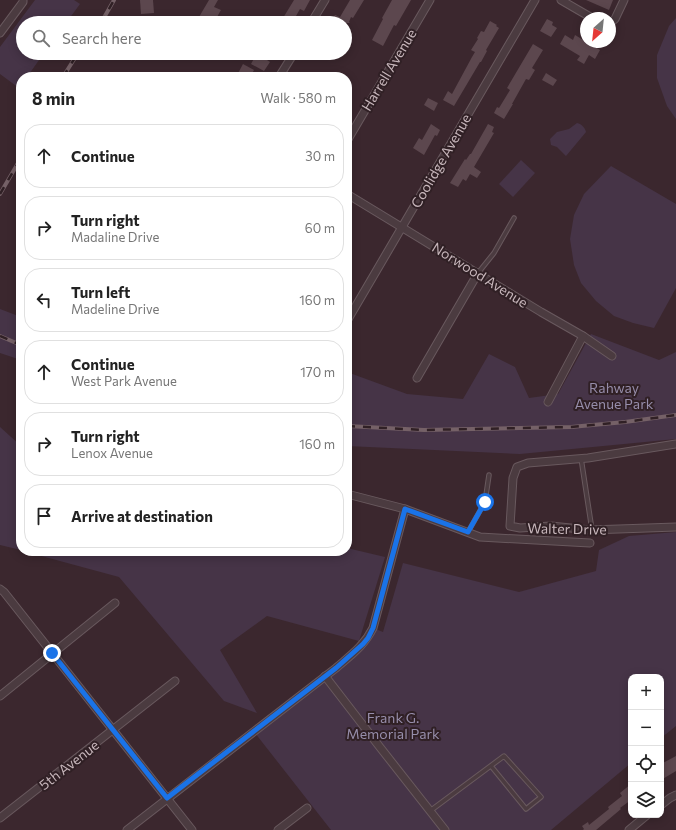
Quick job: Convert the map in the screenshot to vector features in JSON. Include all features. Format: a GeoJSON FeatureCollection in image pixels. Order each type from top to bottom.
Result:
{"type":"FeatureCollection","features":[{"type":"Feature","properties":{"kind":"street"},"geometry":{"type":"LineString","coordinates":[[0,33],[23,0]]}},
{"type":"Feature","properties":{"kind":"street"},"geometry":{"type":"LineString","coordinates":[[315,16],[325,0]]}},
{"type":"Feature","properties":{"kind":"street","name":"Harrell Avenue"},"geometry":{"type":"LineString","coordinates":[[352,133],[430,0]]}},
{"type":"Feature","properties":{"kind":"street","name":"Coolidge Avenue"},"geometry":{"type":"LineString","coordinates":[[352,312],[535,0]]}},
{"type":"Feature","properties":{"kind":"street"},"geometry":{"type":"LineString","coordinates":[[561,0],[582,12]]}},
{"type":"Feature","properties":{"kind":"street"},"geometry":{"type":"LineString","coordinates":[[616,17],[624,0]]}},
{"type":"Feature","properties":{"kind":"street"},"geometry":{"type":"LineString","coordinates":[[282,72],[290,60]]}},
{"type":"Feature","properties":{"kind":"street","name":"Norwood Avenue"},"geometry":{"type":"LineString","coordinates":[[352,197],[583,336],[612,356]]}},
{"type":"Feature","properties":{"kind":"street"},"geometry":{"type":"LineString","coordinates":[[417,378],[478,273]]}},
{"type":"Feature","properties":{"kind":"street"},"geometry":{"type":"LineString","coordinates":[[548,402],[583,336]]}},
{"type":"Feature","properties":{"kind":"street","name":"Walter Drive"},"geometry":{"type":"LineString","coordinates":[[676,444],[581,458],[528,463],[517,467],[513,478],[510,526],[520,528],[551,526],[592,530],[676,527]]}},
{"type":"Feature","properties":{"kind":"street"},"geometry":{"type":"LineString","coordinates":[[352,495],[405,509],[480,536],[590,543]]}},
{"type":"Feature","properties":{"kind":"street"},"geometry":{"type":"LineString","coordinates":[[128,830],[325,676],[358,649],[368,638],[373,628],[405,509]]}},
{"type":"Feature","properties":{"kind":"street"},"geometry":{"type":"LineString","coordinates":[[2,591],[192,830]]}},
{"type":"Feature","properties":{"kind":"street"},"geometry":{"type":"LineString","coordinates":[[0,696],[115,603]]}},
{"type":"Feature","properties":{"kind":"street"},"geometry":{"type":"LineString","coordinates":[[325,676],[445,830]]}},
{"type":"Feature","properties":{"kind":"street","name":"5th Avenue"},"geometry":{"type":"LineString","coordinates":[[0,818],[175,681]]}},
{"type":"Feature","properties":{"kind":"street"},"geometry":{"type":"LineString","coordinates":[[664,803],[676,795]]}},
{"type":"Feature","properties":{"kind":"street"},"geometry":{"type":"LineString","coordinates":[[278,830],[307,808]]}},
{"type":"Feature","properties":{"kind":"street"},"geometry":{"type":"LineString","coordinates":[[629,830],[643,818]]}},
{"type":"Feature","properties":{"kind":"lane"},"geometry":{"type":"LineString","coordinates":[[478,273],[494,253],[514,218]]}},
{"type":"Feature","properties":{"kind":"lane"},"geometry":{"type":"LineString","coordinates":[[581,458],[592,530]]}},
{"type":"Feature","properties":{"kind":"lane"},"geometry":{"type":"LineString","coordinates":[[468,532],[485,502],[489,475]]}},
{"type":"Feature","properties":{"kind":"lane"},"geometry":{"type":"LineString","coordinates":[[430,811],[490,766],[504,756],[541,797],[526,808],[490,766]]}},
{"type":"Feature","properties":{"kind":"green space"},"geometry":{"type":"Polygon","coordinates":[[[35,0],[74,0],[80,4],[71,16],[23,16],[35,0]]]}},
{"type":"Feature","properties":{"kind":"green space"},"geometry":{"type":"Polygon","coordinates":[[[676,18],[676,119],[667,106],[657,78],[657,55],[669,26],[676,18]]]}},
{"type":"Feature","properties":{"kind":"green space"},"geometry":{"type":"Polygon","coordinates":[[[16,26],[16,60],[39,60],[31,72],[16,72],[16,86],[0,74],[0,47],[16,26]]]}},
{"type":"Feature","properties":{"kind":"green space"},"geometry":{"type":"Polygon","coordinates":[[[577,123],[583,126],[586,132],[566,156],[557,147],[551,145],[550,139],[557,132],[569,129],[577,123]]]}},
{"type":"Feature","properties":{"kind":"green space"},"geometry":{"type":"Polygon","coordinates":[[[521,160],[535,173],[513,197],[499,184],[521,160]]]}},
{"type":"Feature","properties":{"kind":"green space"},"geometry":{"type":"Polygon","coordinates":[[[611,166],[676,204],[676,288],[654,328],[633,323],[614,316],[596,301],[581,283],[574,265],[570,239],[574,215],[584,194],[611,166]]]}},
{"type":"Feature","properties":{"kind":"green space"},"geometry":{"type":"Polygon","coordinates":[[[0,309],[16,315],[16,358],[0,353],[0,309]]]}},
{"type":"Feature","properties":{"kind":"green space","name":"Rahway Avenue Park"},"geometry":{"type":"Polygon","coordinates":[[[591,334],[659,360],[676,352],[676,439],[520,454],[352,446],[352,374],[407,394],[463,399],[489,354],[515,367],[529,398],[558,394],[591,334]]]}},
{"type":"Feature","properties":{"kind":"green space"},"geometry":{"type":"Polygon","coordinates":[[[0,427],[16,441],[16,549],[0,545],[0,427]]]}},
{"type":"Feature","properties":{"kind":"green space","name":"Frank G. Memorial Park"},"geometry":{"type":"Polygon","coordinates":[[[676,532],[676,726],[664,736],[664,674],[628,674],[628,766],[551,830],[331,830],[255,733],[336,668],[373,628],[383,632],[403,563],[519,592],[596,571],[599,550],[629,536],[676,532]]]}},
{"type":"Feature","properties":{"kind":"green space"},"geometry":{"type":"Polygon","coordinates":[[[352,549],[385,557],[359,641],[267,616],[220,650],[257,713],[224,701],[119,577],[41,556],[352,556],[352,549]]]}},
{"type":"Feature","properties":{"kind":"building"},"geometry":{"type":"Polygon","coordinates":[[[140,0],[153,0],[154,13],[141,14],[140,0]]]}},
{"type":"Feature","properties":{"kind":"building"},"geometry":{"type":"Polygon","coordinates":[[[209,0],[218,0],[214,7],[221,10],[218,16],[200,16],[209,0]]]}},
{"type":"Feature","properties":{"kind":"building"},"geometry":{"type":"Polygon","coordinates":[[[294,0],[310,0],[304,11],[300,9],[296,16],[284,16],[294,0]]]}},
{"type":"Feature","properties":{"kind":"building"},"geometry":{"type":"Polygon","coordinates":[[[350,0],[364,0],[353,18],[352,16],[341,16],[350,0]]]}},
{"type":"Feature","properties":{"kind":"building"},"geometry":{"type":"Polygon","coordinates":[[[392,0],[411,0],[396,26],[394,25],[383,46],[372,40],[392,0]]]}},
{"type":"Feature","properties":{"kind":"building"},"geometry":{"type":"Polygon","coordinates":[[[586,0],[613,0],[609,10],[586,0]]]}},
{"type":"Feature","properties":{"kind":"building"},"geometry":{"type":"Polygon","coordinates":[[[547,19],[553,22],[552,25],[557,28],[551,37],[540,31],[547,19]]]}},
{"type":"Feature","properties":{"kind":"building"},"geometry":{"type":"Polygon","coordinates":[[[490,21],[499,28],[481,62],[454,106],[443,100],[448,91],[452,94],[475,52],[471,50],[478,39],[477,38],[481,31],[484,32],[490,21]]]}},
{"type":"Feature","properties":{"kind":"building"},"geometry":{"type":"Polygon","coordinates":[[[565,35],[573,40],[575,35],[580,38],[580,48],[597,48],[600,50],[595,59],[589,55],[584,64],[577,60],[580,56],[560,44],[565,35]]]}},
{"type":"Feature","properties":{"kind":"building"},"geometry":{"type":"Polygon","coordinates":[[[533,44],[543,50],[532,68],[535,70],[529,80],[526,79],[504,119],[494,113],[497,107],[499,108],[510,90],[507,88],[533,44]]]}},
{"type":"Feature","properties":{"kind":"building"},"geometry":{"type":"Polygon","coordinates":[[[253,60],[267,60],[270,62],[264,71],[251,64],[253,60]]]}},
{"type":"Feature","properties":{"kind":"building"},"geometry":{"type":"Polygon","coordinates":[[[243,64],[254,70],[253,72],[239,72],[243,64]]]}},
{"type":"Feature","properties":{"kind":"building"},"geometry":{"type":"Polygon","coordinates":[[[546,73],[557,80],[553,86],[542,80],[546,73]]]}},
{"type":"Feature","properties":{"kind":"building"},"geometry":{"type":"Polygon","coordinates":[[[428,98],[438,103],[434,111],[424,105],[428,98]]]}},
{"type":"Feature","properties":{"kind":"building"},"geometry":{"type":"Polygon","coordinates":[[[431,124],[440,130],[437,136],[435,135],[424,155],[413,148],[419,138],[422,140],[431,124]]]}},
{"type":"Feature","properties":{"kind":"building"},"geometry":{"type":"Polygon","coordinates":[[[488,124],[494,127],[492,132],[494,133],[474,167],[481,172],[477,178],[470,174],[466,181],[463,179],[458,187],[450,183],[465,159],[466,160],[471,154],[488,124]]]}},
{"type":"Feature","properties":{"kind":"building"},"geometry":{"type":"Polygon","coordinates":[[[676,756],[676,771],[664,778],[664,762],[676,756]]]}},
{"type":"Feature","properties":{"kind":"building"},"geometry":{"type":"Polygon","coordinates":[[[628,786],[628,802],[596,830],[583,830],[584,829],[582,826],[588,822],[589,825],[622,796],[620,793],[628,786]]]}},
{"type":"Feature","properties":{"kind":"railway"},"geometry":{"type":"LineString","coordinates":[[105,16],[114,0]]}},
{"type":"Feature","properties":{"kind":"railway"},"geometry":{"type":"LineString","coordinates":[[66,72],[74,60]]}},
{"type":"Feature","properties":{"kind":"railway"},"geometry":{"type":"LineString","coordinates":[[0,194],[16,167]]}},
{"type":"Feature","properties":{"kind":"railway"},"geometry":{"type":"LineString","coordinates":[[0,336],[16,343]]}},
{"type":"Feature","properties":{"kind":"railway"},"geometry":{"type":"LineString","coordinates":[[352,426],[424,430],[571,427],[676,415]]}},
{"type":"Feature","properties":{"kind":"route"},"geometry":{"type":"LineString","coordinates":[[52,653],[167,798],[336,668],[368,638],[373,628],[405,509],[468,532],[485,502]]}}]}
